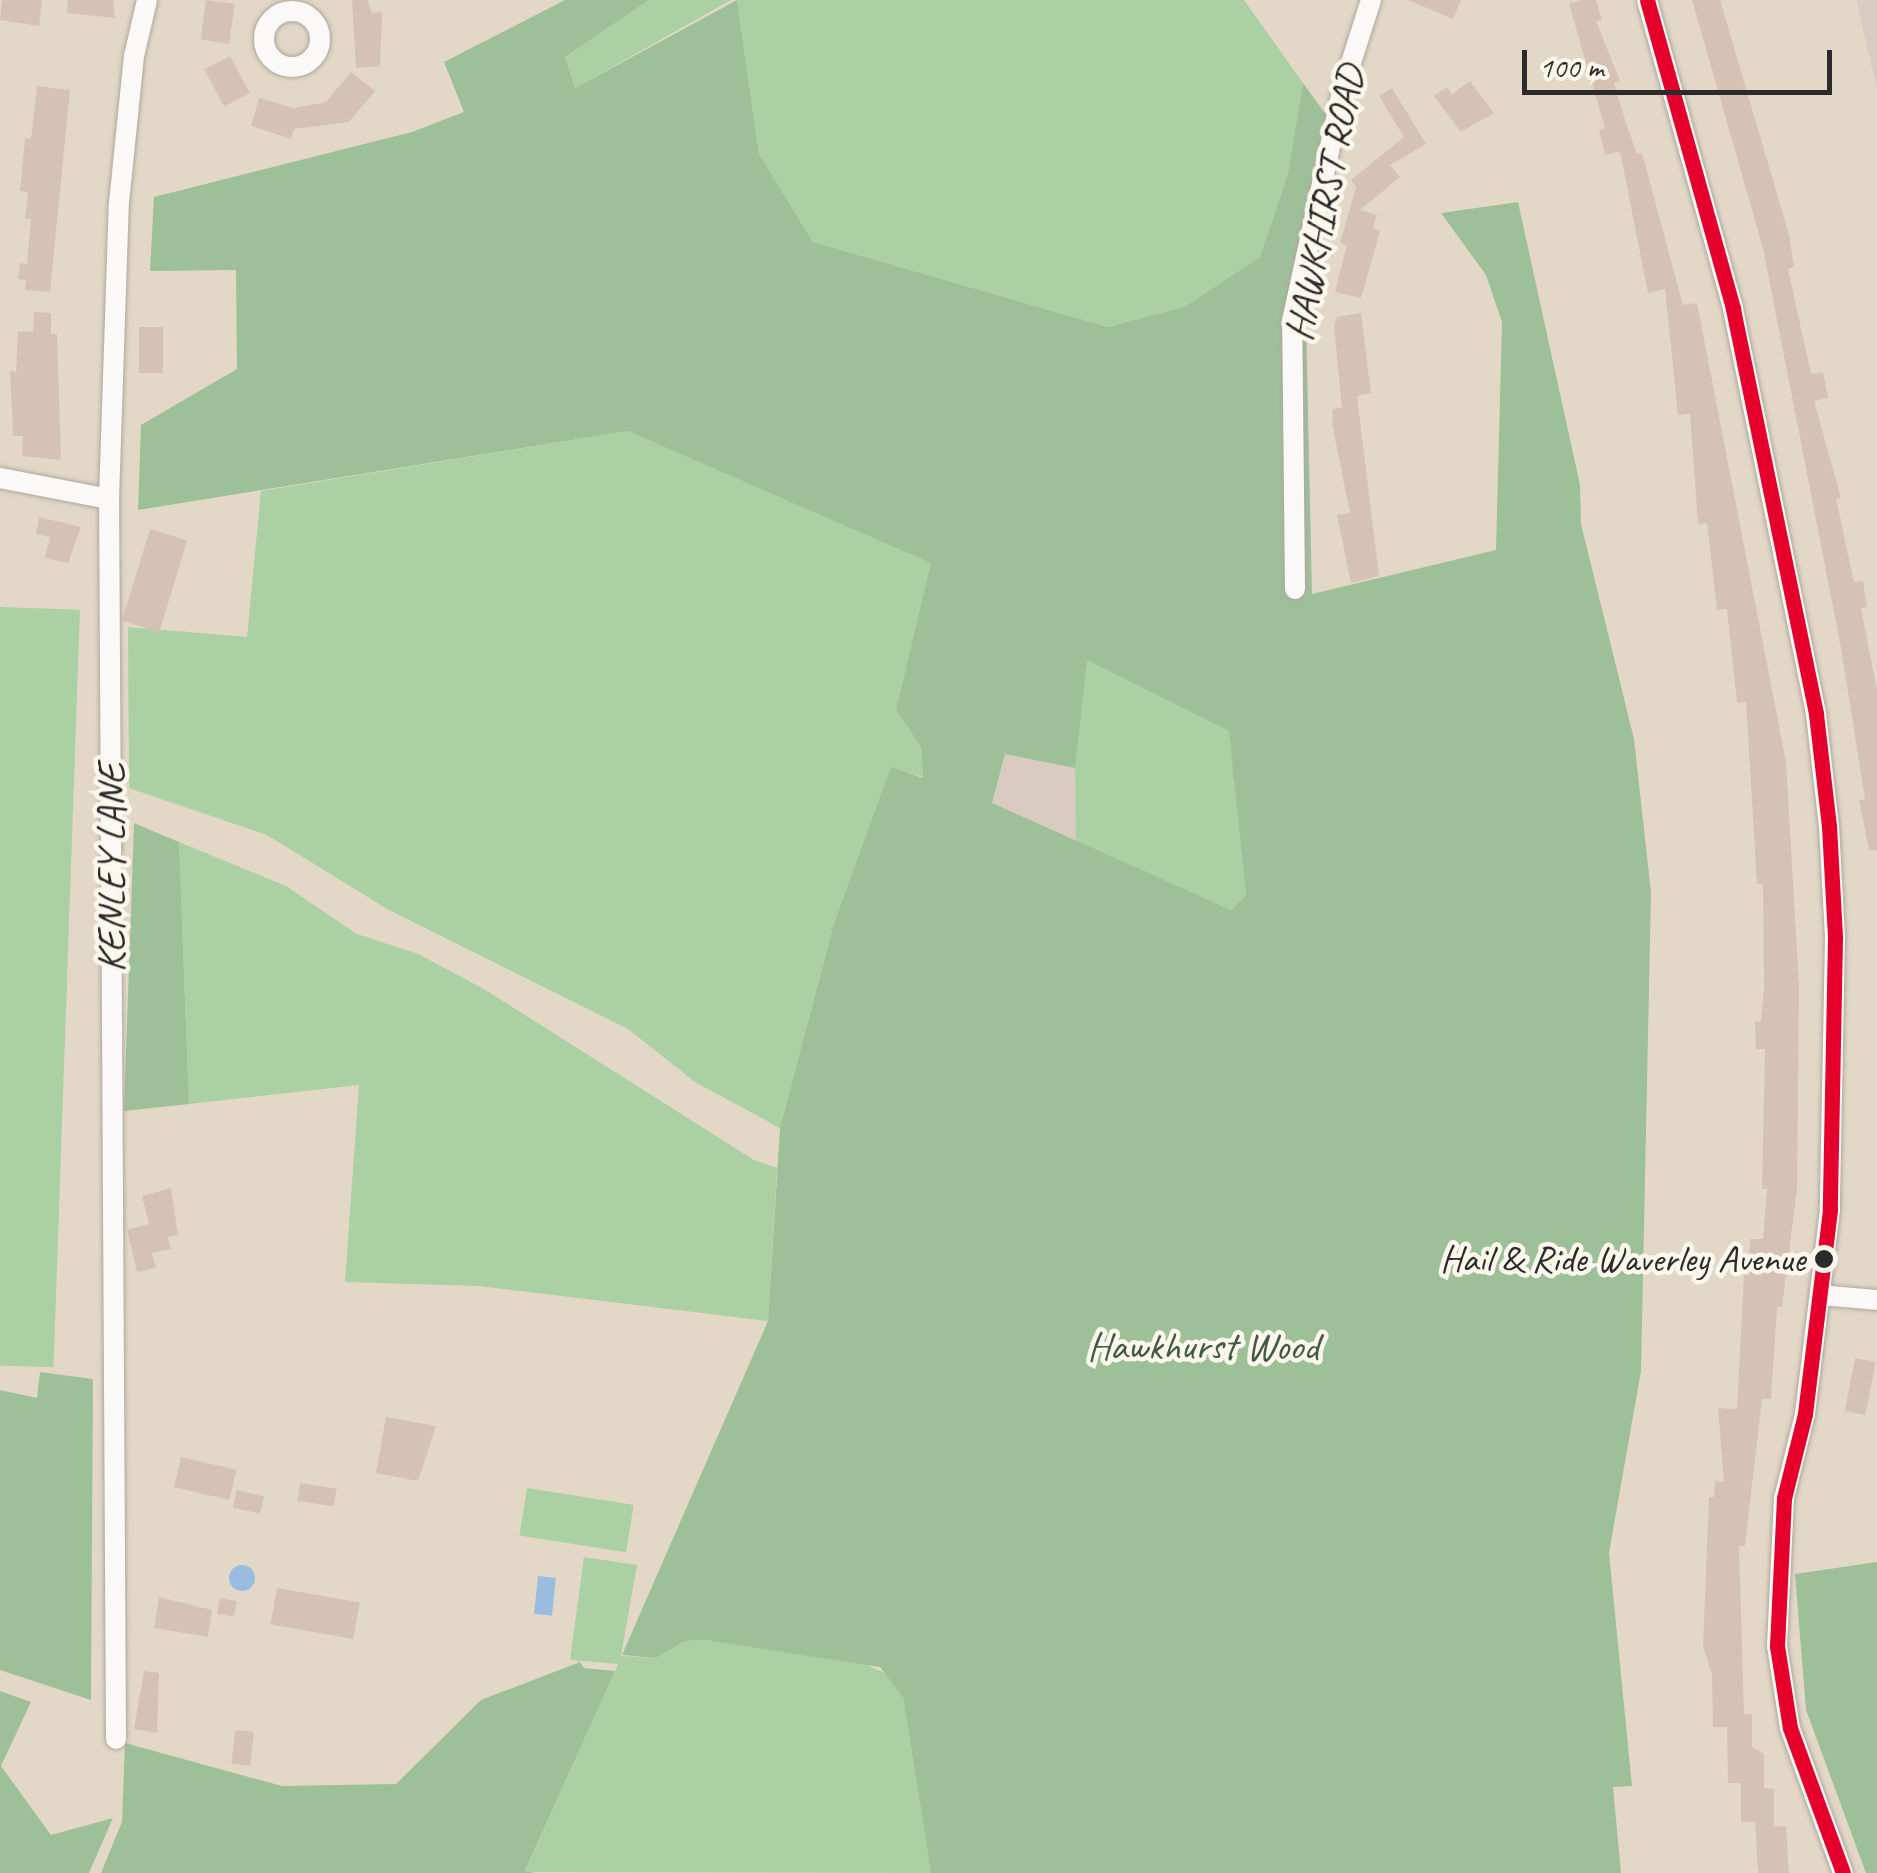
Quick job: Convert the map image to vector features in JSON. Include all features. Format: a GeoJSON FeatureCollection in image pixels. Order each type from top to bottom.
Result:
{"type":"FeatureCollection","features":[{"type":"Feature","properties":{"kind":"street","name":"KENLEY LANE"},"geometry":{"type":"LineString","coordinates":[[116,1739],[109,499],[119,204],[134,56],[148,0]]}},
{"type":"Feature","properties":{"kind":"street","name":"HAWKHIRST ROAD"},"geometry":{"type":"LineString","coordinates":[[1295,588],[1292,321],[1342,91],[1372,0]]}},
{"type":"Feature","properties":{"kind":"street"},"geometry":{"type":"LineString","coordinates":[[1647,0],[1733,309],[1816,714],[1835,938],[1831,1193],[1804,1414],[1784,1498],[1777,1646],[1790,1728],[1843,1873]]}},
{"type":"Feature","properties":{"kind":"street"},"geometry":{"type":"LineString","coordinates":[[0,478],[109,499]]}},
{"type":"Feature","properties":{"kind":"street"},"geometry":{"type":"LineString","coordinates":[[1820,1295],[1877,1300]]}},
{"type":"Feature","properties":{"kind":"shaded area"},"geometry":{"type":"Polygon","coordinates":[[[1856,0],[1877,0],[1877,88],[1856,0]]]}},
{"type":"Feature","properties":{"kind":"shaded area"},"geometry":{"type":"Polygon","coordinates":[[[1005,754],[1075,768],[1076,843],[992,803],[1005,754]]]}},
{"type":"Feature","properties":{"kind":"green space","name":"Hawkhurst Wood"},"geometry":{"type":"Polygon","coordinates":[[[565,0],[649,0],[565,57],[575,88],[737,0],[759,154],[813,242],[1108,327],[1184,307],[1260,257],[1288,173],[1303,83],[1342,137],[1306,324],[1312,594],[1496,550],[1502,322],[1486,275],[1441,213],[1518,202],[1580,485],[1581,524],[1634,739],[1651,892],[1641,1371],[1609,1553],[1632,1786],[1613,1787],[1621,1873],[931,1873],[903,1697],[880,1667],[705,1640],[685,1641],[656,1658],[622,1655],[768,1321],[780,1128],[834,923],[891,767],[923,778],[921,747],[896,710],[931,563],[628,431],[138,510],[141,425],[237,369],[236,270],[150,271],[154,197],[412,132],[464,112],[444,62],[565,0]],[[1087,660],[1075,768],[1005,754],[992,803],[1231,910],[1246,895],[1229,731],[1087,660]]]}},
{"type":"Feature","properties":{"kind":"green space"},"geometry":{"type":"Polygon","coordinates":[[[649,0],[731,0],[575,88],[565,57],[649,0]]]}},
{"type":"Feature","properties":{"kind":"green space"},"geometry":{"type":"Polygon","coordinates":[[[737,0],[1244,0],[1303,83],[1288,173],[1260,257],[1184,307],[1108,327],[813,242],[759,154],[737,0]]]}},
{"type":"Feature","properties":{"kind":"green space"},"geometry":{"type":"Polygon","coordinates":[[[628,431],[932,562],[896,710],[921,747],[923,777],[891,768],[834,923],[780,1128],[695,1082],[628,1029],[389,910],[267,835],[129,788],[128,627],[247,637],[261,491],[628,431]]]}},
{"type":"Feature","properties":{"kind":"green space"},"geometry":{"type":"Polygon","coordinates":[[[0,607],[80,610],[53,1367],[0,1365],[0,607]]]}},
{"type":"Feature","properties":{"kind":"green space"},"geometry":{"type":"Polygon","coordinates":[[[1086,659],[1230,731],[1246,895],[1231,910],[1076,843],[1075,768],[1086,659]]]}},
{"type":"Feature","properties":{"kind":"green space"},"geometry":{"type":"Polygon","coordinates":[[[134,823],[179,842],[189,1104],[124,1111],[134,823]]]}},
{"type":"Feature","properties":{"kind":"green space"},"geometry":{"type":"Polygon","coordinates":[[[179,842],[286,886],[357,934],[418,954],[484,989],[754,1160],[777,1168],[768,1321],[479,1286],[345,1282],[359,1085],[189,1104],[179,842]]]}},
{"type":"Feature","properties":{"kind":"green space"},"geometry":{"type":"Polygon","coordinates":[[[40,1372],[93,1379],[91,1700],[0,1670],[0,1390],[37,1398],[40,1372]]]}},
{"type":"Feature","properties":{"kind":"green space"},"geometry":{"type":"Polygon","coordinates":[[[527,1488],[634,1505],[626,1552],[519,1535],[527,1488]]]}},
{"type":"Feature","properties":{"kind":"green space"},"geometry":{"type":"Polygon","coordinates":[[[584,1557],[637,1565],[621,1656],[656,1658],[685,1641],[705,1640],[851,1658],[889,1675],[903,1697],[931,1873],[525,1872],[618,1664],[570,1660],[584,1557]]]}},
{"type":"Feature","properties":{"kind":"green space"},"geometry":{"type":"Polygon","coordinates":[[[1877,1562],[1877,1873],[1866,1873],[1806,1710],[1795,1574],[1877,1562]]]}},
{"type":"Feature","properties":{"kind":"green space"},"geometry":{"type":"Polygon","coordinates":[[[580,1662],[584,1668],[615,1671],[525,1871],[535,1873],[101,1873],[122,1822],[125,1743],[282,1786],[396,1784],[481,1700],[580,1662]]]}},
{"type":"Feature","properties":{"kind":"green space"},"geometry":{"type":"Polygon","coordinates":[[[0,1691],[31,1702],[1,1766],[51,1835],[113,1818],[89,1873],[0,1873],[0,1691]]]}},
{"type":"Feature","properties":{"kind":"water"},"geometry":{"type":"Polygon","coordinates":[[[242,1565],[251,1569],[255,1578],[251,1587],[242,1591],[233,1587],[229,1578],[233,1569],[242,1565]]]}},
{"type":"Feature","properties":{"kind":"water"},"geometry":{"type":"Polygon","coordinates":[[[538,1576],[556,1578],[552,1616],[534,1614],[538,1576]]]}},
{"type":"Feature","properties":{"kind":"building"},"geometry":{"type":"Polygon","coordinates":[[[2,0],[42,0],[39,26],[0,20],[2,0]]]}},
{"type":"Feature","properties":{"kind":"building"},"geometry":{"type":"Polygon","coordinates":[[[68,0],[113,0],[115,18],[67,13],[68,0]]]}},
{"type":"Feature","properties":{"kind":"building"},"geometry":{"type":"Polygon","coordinates":[[[206,0],[235,4],[229,44],[200,40],[206,0]]]}},
{"type":"Feature","properties":{"kind":"building"},"geometry":{"type":"Polygon","coordinates":[[[352,0],[367,0],[372,13],[382,12],[380,66],[356,68],[352,0]]]}},
{"type":"Feature","properties":{"kind":"building"},"geometry":{"type":"Polygon","coordinates":[[[1408,0],[1461,0],[1453,19],[1408,0]]]}},
{"type":"Feature","properties":{"kind":"building"},"geometry":{"type":"Polygon","coordinates":[[[1596,0],[1602,20],[1596,21],[1620,81],[1614,83],[1637,154],[1642,153],[1683,305],[1697,303],[1786,762],[1799,986],[1797,1189],[1782,1307],[1777,1307],[1771,1399],[1762,1399],[1745,1546],[1739,1546],[1744,1714],[1752,1714],[1752,1747],[1764,1754],[1764,1788],[1774,1789],[1774,1827],[1786,1826],[1789,1873],[1758,1873],[1755,1822],[1741,1822],[1741,1783],[1728,1783],[1727,1727],[1713,1727],[1712,1675],[1703,1646],[1709,1497],[1714,1497],[1715,1481],[1724,1482],[1718,1408],[1737,1409],[1744,1275],[1749,1275],[1750,1239],[1763,1239],[1767,1189],[1762,1189],[1765,1049],[1756,1049],[1755,1022],[1761,1022],[1764,986],[1763,884],[1757,884],[1746,702],[1737,703],[1727,609],[1717,610],[1707,523],[1698,524],[1690,414],[1678,415],[1665,289],[1648,293],[1620,151],[1605,155],[1599,130],[1605,128],[1569,4],[1596,0]]]}},
{"type":"Feature","properties":{"kind":"building"},"geometry":{"type":"Polygon","coordinates":[[[1692,0],[1720,0],[1789,235],[1794,267],[1788,269],[1811,374],[1823,372],[1828,398],[1814,401],[1841,498],[1836,499],[1854,582],[1863,581],[1867,607],[1861,608],[1877,690],[1877,850],[1869,850],[1859,800],[1865,799],[1841,648],[1763,248],[1692,0]]]}},
{"type":"Feature","properties":{"kind":"building"},"geometry":{"type":"Polygon","coordinates":[[[230,56],[250,93],[224,107],[204,70],[230,56]]]}},
{"type":"Feature","properties":{"kind":"building"},"geometry":{"type":"Polygon","coordinates":[[[351,72],[375,91],[349,122],[294,129],[291,139],[251,126],[259,98],[294,108],[326,102],[351,72]]]}},
{"type":"Feature","properties":{"kind":"building"},"geometry":{"type":"Polygon","coordinates":[[[1470,81],[1494,113],[1461,132],[1434,96],[1447,87],[1452,94],[1470,81]]]}},
{"type":"Feature","properties":{"kind":"building"},"geometry":{"type":"Polygon","coordinates":[[[37,86],[70,90],[50,292],[25,290],[26,280],[18,279],[20,263],[27,264],[31,219],[25,219],[28,192],[20,191],[25,138],[31,139],[37,86]]]}},
{"type":"Feature","properties":{"kind":"building"},"geometry":{"type":"Polygon","coordinates":[[[1392,88],[1426,144],[1390,165],[1400,177],[1360,210],[1377,215],[1373,228],[1380,231],[1361,298],[1335,292],[1347,245],[1340,243],[1356,187],[1351,180],[1404,137],[1379,96],[1392,88]]]}},
{"type":"Feature","properties":{"kind":"building"},"geometry":{"type":"Polygon","coordinates":[[[34,312],[51,313],[51,334],[57,334],[61,460],[22,456],[23,436],[13,436],[10,371],[16,372],[18,331],[33,332],[34,312]]]}},
{"type":"Feature","properties":{"kind":"building"},"geometry":{"type":"Polygon","coordinates":[[[1361,313],[1371,393],[1357,396],[1379,576],[1351,583],[1337,515],[1350,513],[1332,423],[1333,409],[1342,408],[1334,327],[1337,317],[1361,313]]]}},
{"type":"Feature","properties":{"kind":"building"},"geometry":{"type":"Polygon","coordinates":[[[139,327],[163,327],[163,373],[139,373],[139,327]]]}},
{"type":"Feature","properties":{"kind":"building"},"geometry":{"type":"Polygon","coordinates":[[[39,517],[81,527],[68,563],[45,558],[50,537],[36,534],[39,517]]]}},
{"type":"Feature","properties":{"kind":"building"},"geometry":{"type":"Polygon","coordinates":[[[150,529],[187,540],[159,632],[122,621],[150,529]]]}},
{"type":"Feature","properties":{"kind":"building"},"geometry":{"type":"Polygon","coordinates":[[[171,1188],[178,1235],[168,1237],[171,1249],[152,1253],[156,1268],[137,1272],[127,1230],[149,1224],[142,1196],[171,1188]]]}},
{"type":"Feature","properties":{"kind":"building"},"geometry":{"type":"Polygon","coordinates":[[[1855,1358],[1876,1362],[1865,1415],[1845,1411],[1855,1358]]]}},
{"type":"Feature","properties":{"kind":"building"},"geometry":{"type":"Polygon","coordinates":[[[386,1417],[436,1426],[418,1481],[376,1473],[386,1417]]]}},
{"type":"Feature","properties":{"kind":"building"},"geometry":{"type":"Polygon","coordinates":[[[181,1457],[237,1470],[230,1500],[174,1487],[181,1457]]]}},
{"type":"Feature","properties":{"kind":"building"},"geometry":{"type":"Polygon","coordinates":[[[300,1483],[337,1489],[334,1507],[297,1501],[300,1483]]]}},
{"type":"Feature","properties":{"kind":"building"},"geometry":{"type":"Polygon","coordinates":[[[237,1490],[264,1496],[260,1514],[233,1508],[237,1490]]]}},
{"type":"Feature","properties":{"kind":"building"},"geometry":{"type":"Polygon","coordinates":[[[277,1588],[360,1603],[353,1639],[271,1624],[277,1588]]]}},
{"type":"Feature","properties":{"kind":"building"},"geometry":{"type":"Polygon","coordinates":[[[159,1597],[212,1610],[208,1637],[154,1628],[159,1597]]]}},
{"type":"Feature","properties":{"kind":"building"},"geometry":{"type":"Polygon","coordinates":[[[220,1598],[237,1601],[234,1617],[217,1614],[220,1598]]]}},
{"type":"Feature","properties":{"kind":"building"},"geometry":{"type":"Polygon","coordinates":[[[144,1671],[159,1673],[157,1733],[134,1729],[144,1671]]]}},
{"type":"Feature","properties":{"kind":"building"},"geometry":{"type":"Polygon","coordinates":[[[235,1730],[254,1732],[250,1766],[231,1764],[235,1730]]]}},
{"type":"Feature","properties":{"kind":"transit line"},"geometry":{"type":"LineString","coordinates":[[1647,0],[1733,309],[1816,714],[1829,826],[1835,938],[1830,1210],[1805,1414],[1784,1498],[1777,1646],[1790,1728],[1843,1873]]}},
{"type":"Feature","properties":{"kind":"place","name":"Hail & Ride Waverley Avenue"},"geometry":{"type":"Point","coordinates":[1824,1259]}}]}
